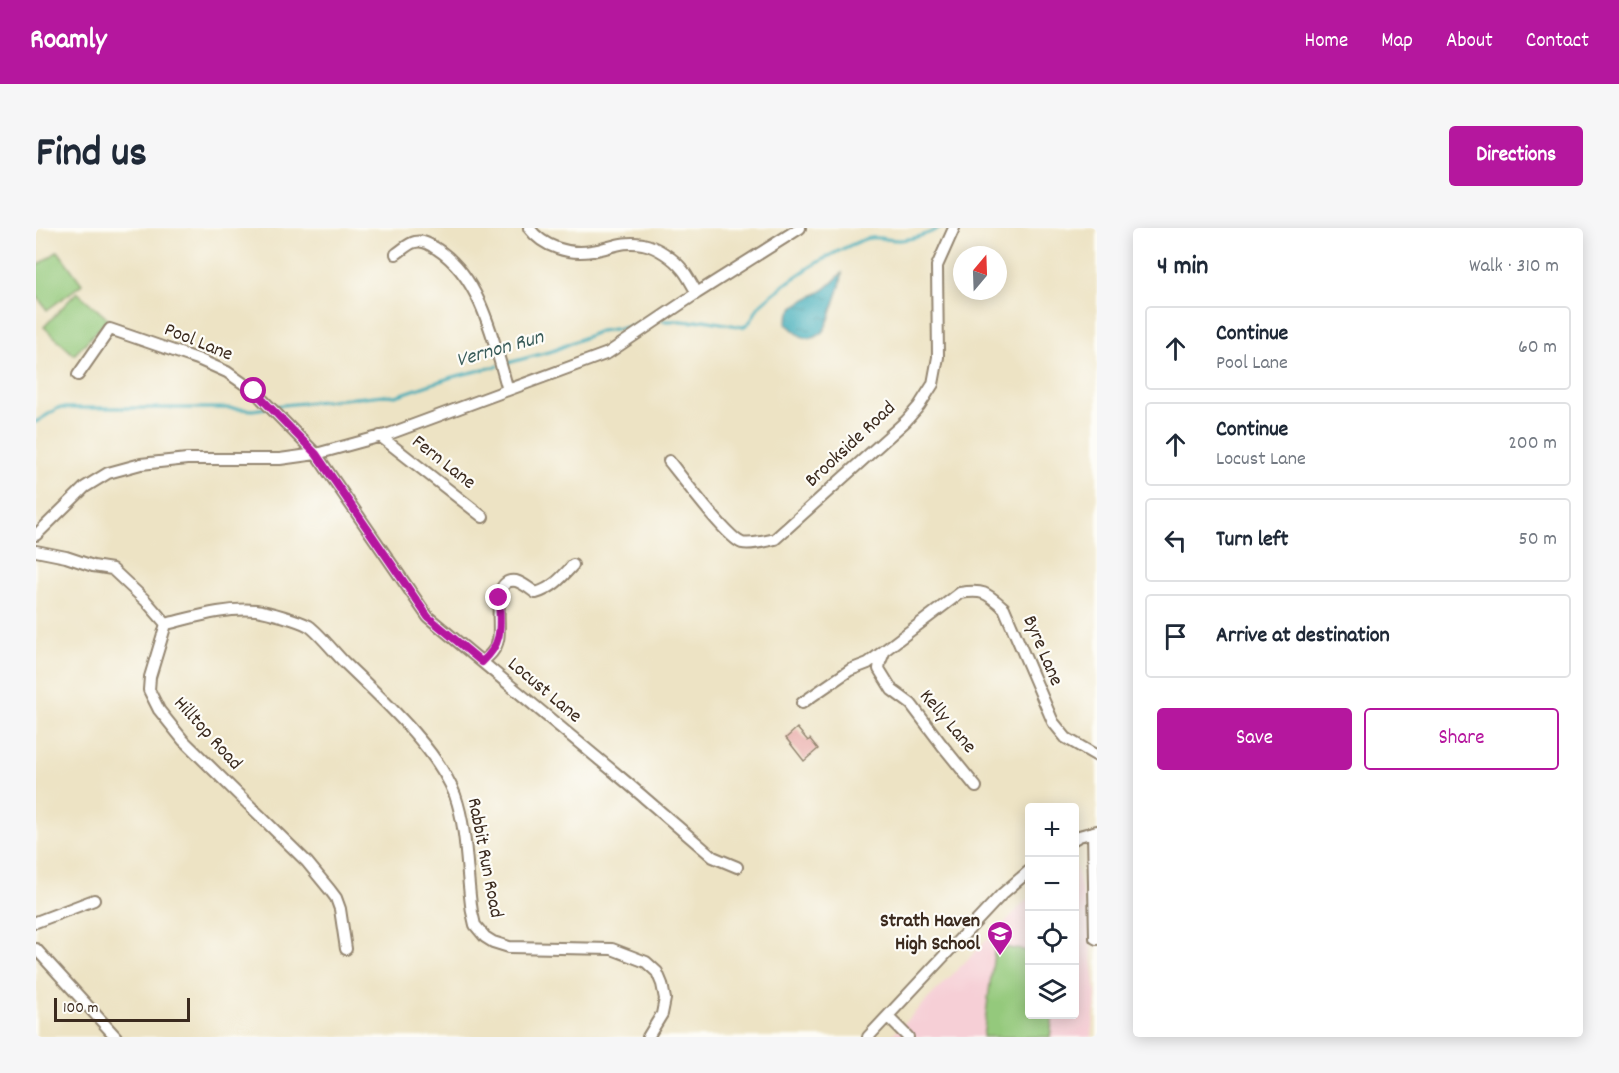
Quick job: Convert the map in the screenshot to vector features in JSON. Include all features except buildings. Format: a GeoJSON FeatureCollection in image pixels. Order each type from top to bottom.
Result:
{"type":"FeatureCollection","features":[{"type":"Feature","properties":{"kind":"street"},"geometry":{"type":"LineString","coordinates":[[529,228],[534,235],[554,247],[572,252],[592,252],[620,243],[644,244],[665,254],[682,269],[697,293]]}},
{"type":"Feature","properties":{"kind":"street"},"geometry":{"type":"LineString","coordinates":[[36,535],[85,487],[108,473],[141,464],[187,459],[280,459],[316,454],[380,436],[608,352],[800,228]]}},
{"type":"Feature","properties":{"kind":"street","name":"Brookside Road"},"geometry":{"type":"LineString","coordinates":[[669,461],[726,531],[742,543],[775,539],[906,421],[933,384],[938,357],[937,266],[954,228]]}},
{"type":"Feature","properties":{"kind":"street"},"geometry":{"type":"LineString","coordinates":[[396,254],[413,242],[420,241],[446,255],[452,262],[476,295],[489,327],[508,390]]}},
{"type":"Feature","properties":{"kind":"street","name":"Pool Lane"},"geometry":{"type":"LineString","coordinates":[[78,375],[110,329],[200,360],[227,372],[254,391],[316,454]]}},
{"type":"Feature","properties":{"kind":"street","name":"Fern Lane"},"geometry":{"type":"LineString","coordinates":[[380,436],[483,517]]}},
{"type":"Feature","properties":{"kind":"street","name":"Locust Lane"},"geometry":{"type":"LineString","coordinates":[[316,454],[428,617],[713,857],[737,867]]}},
{"type":"Feature","properties":{"kind":"street"},"geometry":{"type":"LineString","coordinates":[[36,550],[112,569],[146,601],[166,624]]}},
{"type":"Feature","properties":{"kind":"street"},"geometry":{"type":"LineString","coordinates":[[482,662],[495,649],[498,640],[499,598],[502,586],[512,581],[518,582],[536,593],[554,585],[573,565]]}},
{"type":"Feature","properties":{"kind":"street","name":"Byre Lane"},"geometry":{"type":"LineString","coordinates":[[802,703],[850,670],[868,663],[960,593],[977,590],[991,597],[1004,608],[1053,722],[1066,738],[1097,756]]}},
{"type":"Feature","properties":{"kind":"street","name":"Rabbit Run Road"},"geometry":{"type":"LineString","coordinates":[[166,624],[227,611],[256,610],[309,626],[399,716],[442,769],[454,794],[463,825],[475,925],[485,937],[509,947],[612,949],[646,962],[657,972],[665,999],[662,1014],[648,1037]]}},
{"type":"Feature","properties":{"kind":"street","name":"Hilltop Road"},"geometry":{"type":"LineString","coordinates":[[166,624],[150,677],[150,690],[159,710],[183,740],[308,862],[330,890],[340,909],[346,949]]}},
{"type":"Feature","properties":{"kind":"street","name":"Kelly Lane"},"geometry":{"type":"LineString","coordinates":[[885,650],[879,669],[892,690],[911,704],[976,787]]}},
{"type":"Feature","properties":{"kind":"street"},"geometry":{"type":"LineString","coordinates":[[1079,836],[1095,831],[1094,915],[1095,938],[1097,939]]}},
{"type":"Feature","properties":{"kind":"street"},"geometry":{"type":"LineString","coordinates":[[868,1037],[1002,894],[1025,874]]}},
{"type":"Feature","properties":{"kind":"street"},"geometry":{"type":"LineString","coordinates":[[36,922],[94,900]]}},
{"type":"Feature","properties":{"kind":"street"},"geometry":{"type":"LineString","coordinates":[[36,950],[116,1037]]}},
{"type":"Feature","properties":{"kind":"street"},"geometry":{"type":"LineString","coordinates":[[888,1017],[908,1037]]}},
{"type":"Feature","properties":{"kind":"shaded area","name":"Strath Haven High School"},"geometry":{"type":"Polygon","coordinates":[[[1079,880],[1088,917],[1096,996],[1092,1037],[890,1037],[1025,902],[1025,1019],[1079,1019],[1079,880]]]}},
{"type":"Feature","properties":{"kind":"green space"},"geometry":{"type":"Polygon","coordinates":[[[58,251],[82,284],[47,310],[36,295],[36,267],[58,251]]]}},
{"type":"Feature","properties":{"kind":"green space"},"geometry":{"type":"Polygon","coordinates":[[[77,292],[108,319],[74,355],[44,327],[77,292]]]}},
{"type":"Feature","properties":{"kind":"green space"},"geometry":{"type":"Polygon","coordinates":[[[995,946],[1025,950],[1025,1019],[1052,1019],[1050,1037],[983,1037],[995,946]]]}},
{"type":"Feature","properties":{"kind":"water"},"geometry":{"type":"Polygon","coordinates":[[[842,273],[841,284],[822,332],[812,338],[805,338],[797,334],[786,324],[791,311],[826,288],[842,273]]]}},
{"type":"Feature","properties":{"kind":"waterway","name":"Vernon Run"},"geometry":{"type":"LineString","coordinates":[[663,321],[704,320],[743,327],[750,321],[759,306],[773,293],[834,253],[865,239],[906,239],[940,228]]}},
{"type":"Feature","properties":{"kind":"waterway","name":"Vernon Run"},"geometry":{"type":"LineString","coordinates":[[504,364],[552,351],[600,331],[642,325]]}},
{"type":"Feature","properties":{"kind":"waterway","name":"Vernon Run"},"geometry":{"type":"LineString","coordinates":[[273,406],[384,395],[396,396],[452,377],[498,366]]}},
{"type":"Feature","properties":{"kind":"waterway","name":"Vernon Run"},"geometry":{"type":"LineString","coordinates":[[36,422],[58,408],[253,410],[266,408]]}},
{"type":"Feature","properties":{"kind":"place","name":"Strath Haven High School"},"geometry":{"type":"Point","coordinates":[1000,957]}},
{"type":"Feature","properties":{"kind":"route"},"geometry":{"type":"LineString","coordinates":[[254,391],[316,454],[428,617],[482,662],[495,649],[498,640],[499,598]]}}]}
